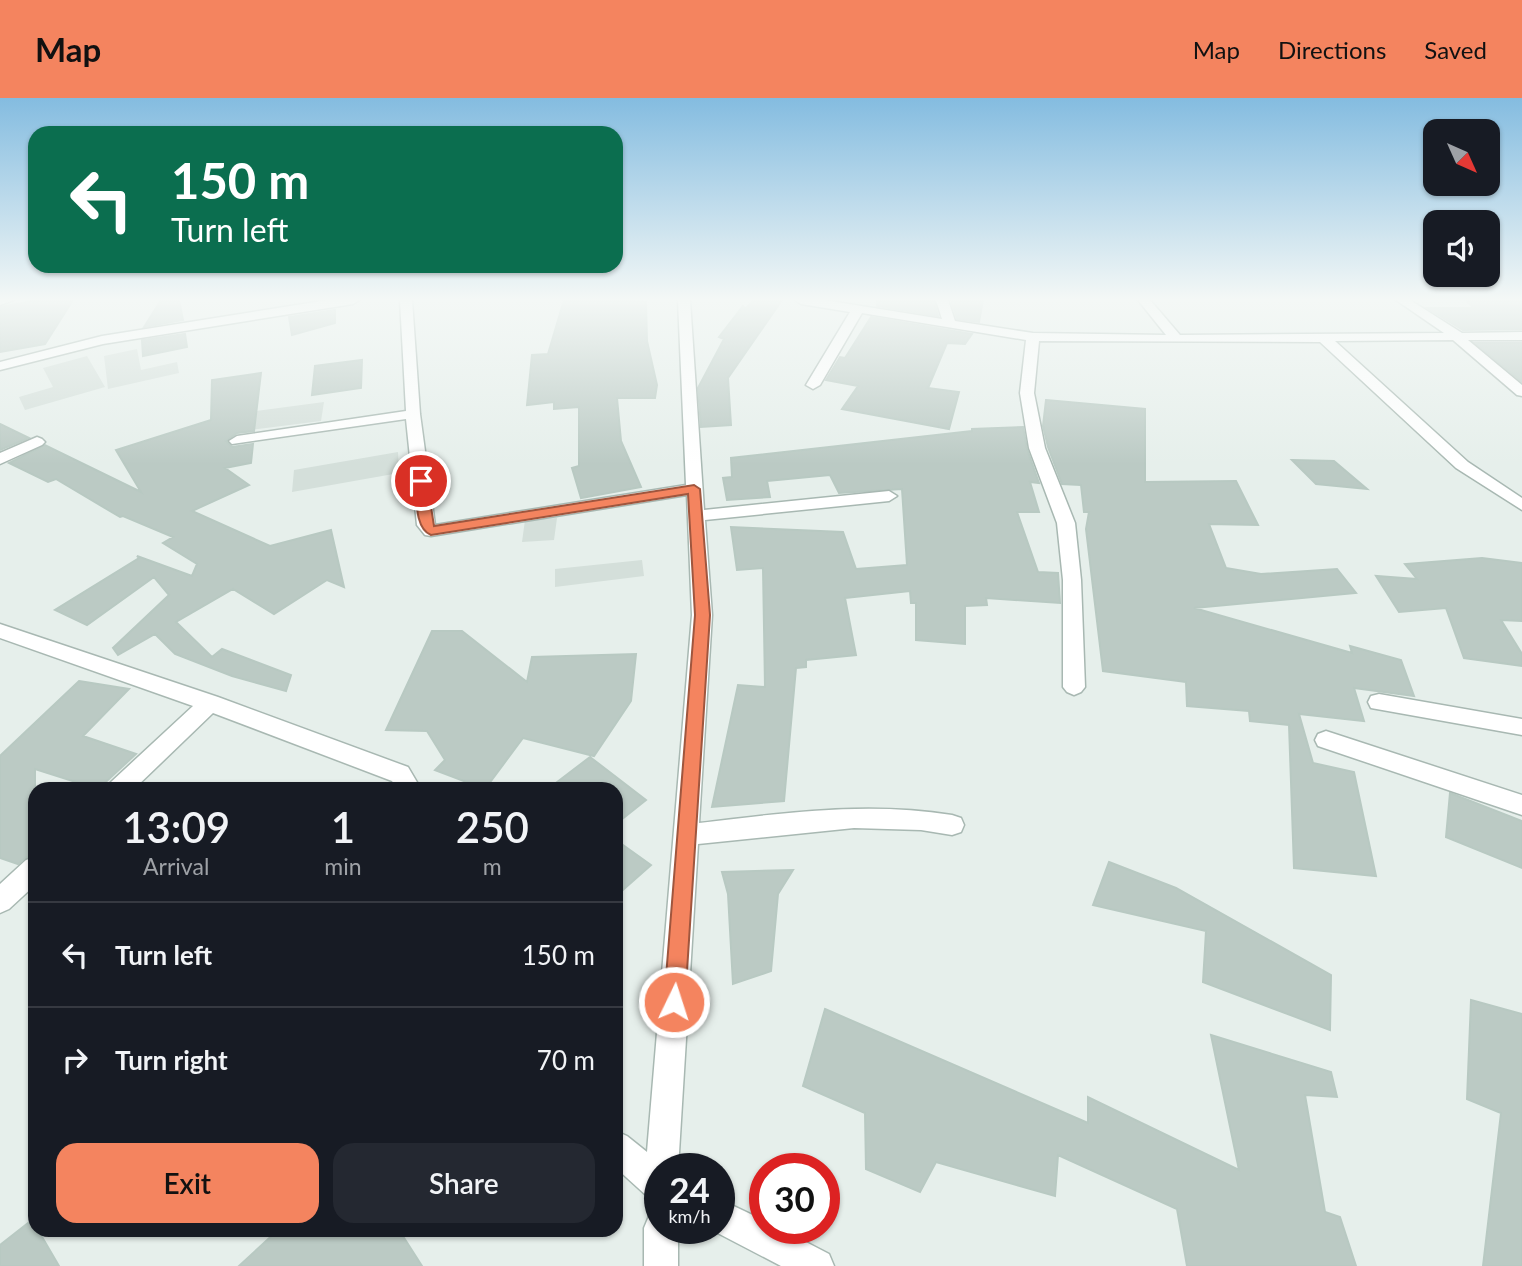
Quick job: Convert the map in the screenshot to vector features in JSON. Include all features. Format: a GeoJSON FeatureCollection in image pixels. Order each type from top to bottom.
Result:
{"type":"FeatureCollection","features":[{"type":"Feature","properties":{"kind":"street"},"geometry":{"type":"LineString","coordinates":[[0,366],[45,355]]}},
{"type":"Feature","properties":{"kind":"street"},"geometry":{"type":"LineString","coordinates":[[409,355],[413,414],[426,525],[431,531],[694,489]]}},
{"type":"Feature","properties":{"kind":"street"},"geometry":{"type":"LineString","coordinates":[[663,1153],[702,615],[687,355]]}},
{"type":"Feature","properties":{"kind":"street"},"geometry":{"type":"LineString","coordinates":[[813,385],[831,355]]}},
{"type":"Feature","properties":{"kind":"street"},"geometry":{"type":"LineString","coordinates":[[1031,355],[1027,393],[1037,448],[1066,523],[1072,580],[1074,687]]}},
{"type":"Feature","properties":{"kind":"street"},"geometry":{"type":"LineString","coordinates":[[1342,355],[1462,466],[1522,505]]}},
{"type":"Feature","properties":{"kind":"street"},"geometry":{"type":"LineString","coordinates":[[1478,355],[1522,392]]}},
{"type":"Feature","properties":{"kind":"street"},"geometry":{"type":"LineString","coordinates":[[237,441],[413,414]]}},
{"type":"Feature","properties":{"kind":"street"},"geometry":{"type":"LineString","coordinates":[[0,459],[37,442]]}},
{"type":"Feature","properties":{"kind":"street"},"geometry":{"type":"LineString","coordinates":[[696,516],[889,496]]}},
{"type":"Feature","properties":{"kind":"street"},"geometry":{"type":"LineString","coordinates":[[0,631],[210,703],[400,775],[404,782]]}},
{"type":"Feature","properties":{"kind":"street"},"geometry":{"type":"LineString","coordinates":[[1379,702],[1522,727]]}},
{"type":"Feature","properties":{"kind":"street"},"geometry":{"type":"LineString","coordinates":[[125,782],[210,703]]}},
{"type":"Feature","properties":{"kind":"street"},"geometry":{"type":"LineString","coordinates":[[1326,740],[1522,806]]}},
{"type":"Feature","properties":{"kind":"street"},"geometry":{"type":"LineString","coordinates":[[686,835],[817,821],[923,819],[952,825]]}},
{"type":"Feature","properties":{"kind":"street"},"geometry":{"type":"LineString","coordinates":[[0,901],[28,875]]}},
{"type":"Feature","properties":{"kind":"street"},"geometry":{"type":"LineString","coordinates":[[623,1153],[644,1171]]}},
{"type":"Feature","properties":{"kind":"street"},"geometry":{"type":"LineString","coordinates":[[735,1224],[817,1266]]}},
{"type":"Feature","properties":{"kind":"street"},"geometry":{"type":"LineString","coordinates":[[661,1244],[661,1266]]}},
{"type":"Feature","properties":{"kind":"shaded area"},"geometry":{"type":"Polygon","coordinates":[[[138,355],[141,370],[177,362],[179,373],[108,389],[104,356],[138,355]]]}},
{"type":"Feature","properties":{"kind":"shaded area"},"geometry":{"type":"Polygon","coordinates":[[[87,356],[105,387],[25,410],[19,397],[53,387],[43,368],[87,356]]]}},
{"type":"Feature","properties":{"kind":"shaded area"},"geometry":{"type":"Polygon","coordinates":[[[324,402],[321,421],[250,430],[256,411],[324,402]]]}},
{"type":"Feature","properties":{"kind":"shaded area"},"geometry":{"type":"Polygon","coordinates":[[[398,452],[399,473],[292,492],[294,470],[398,452]]]}},
{"type":"Feature","properties":{"kind":"shaded area"},"geometry":{"type":"Polygon","coordinates":[[[557,518],[554,540],[522,542],[525,520],[557,518]]]}},
{"type":"Feature","properties":{"kind":"shaded area"},"geometry":{"type":"Polygon","coordinates":[[[642,560],[644,576],[555,587],[555,569],[642,560]]]}},
{"type":"Feature","properties":{"kind":"building"},"geometry":{"type":"Polygon","coordinates":[[[532,355],[650,355],[657,385],[655,398],[617,398],[621,441],[641,487],[581,498],[572,468],[579,466],[579,407],[554,409],[554,402],[527,405],[532,355]]]}},
{"type":"Feature","properties":{"kind":"building"},"geometry":{"type":"Polygon","coordinates":[[[716,355],[744,355],[728,378],[731,425],[701,427],[698,388],[716,355]]]}},
{"type":"Feature","properties":{"kind":"building"},"geometry":{"type":"Polygon","coordinates":[[[847,355],[942,355],[928,388],[959,392],[949,429],[842,409],[858,386],[826,380],[840,357],[845,358],[847,355]]]}},
{"type":"Feature","properties":{"kind":"building"},"geometry":{"type":"Polygon","coordinates":[[[1489,355],[1522,355],[1522,382],[1489,355]]]}},
{"type":"Feature","properties":{"kind":"building"},"geometry":{"type":"Polygon","coordinates":[[[362,360],[361,388],[312,395],[315,366],[362,360]]]}},
{"type":"Feature","properties":{"kind":"building"},"geometry":{"type":"Polygon","coordinates":[[[261,373],[254,431],[237,433],[226,441],[232,447],[253,444],[251,463],[225,468],[249,485],[192,511],[270,546],[331,530],[344,587],[327,580],[274,614],[233,589],[176,622],[212,657],[222,649],[291,675],[286,691],[232,676],[175,654],[155,634],[118,655],[113,648],[169,595],[154,577],[87,625],[55,610],[139,558],[137,556],[192,576],[197,564],[163,543],[173,537],[120,517],[56,479],[48,482],[9,463],[45,445],[141,492],[116,450],[211,420],[212,380],[261,373]]]}},
{"type":"Feature","properties":{"kind":"building"},"geometry":{"type":"Polygon","coordinates":[[[1046,400],[1145,409],[1145,482],[1236,481],[1258,525],[1209,524],[1226,568],[1261,574],[1337,569],[1356,593],[1194,608],[1352,653],[1350,646],[1401,660],[1414,696],[1354,688],[1364,721],[1299,714],[1313,763],[1354,772],[1376,876],[1294,868],[1289,725],[1250,721],[1249,711],[1187,706],[1186,682],[1103,671],[1086,529],[1089,512],[1084,512],[1081,485],[1062,484],[1043,426],[1046,400]]]}},
{"type":"Feature","properties":{"kind":"building"},"geometry":{"type":"Polygon","coordinates":[[[0,424],[29,438],[0,450],[0,424]]]}},
{"type":"Feature","properties":{"kind":"building"},"geometry":{"type":"Polygon","coordinates":[[[1023,427],[1027,449],[1039,483],[1030,482],[1039,512],[1017,512],[1038,572],[1058,573],[1060,603],[986,598],[987,605],[965,606],[965,644],[916,640],[916,603],[911,603],[910,591],[845,598],[856,655],[806,660],[806,667],[796,668],[784,801],[712,807],[738,685],[765,687],[763,568],[737,570],[731,527],[843,532],[856,569],[907,565],[902,489],[839,493],[830,475],[767,481],[770,497],[727,500],[723,478],[732,477],[731,458],[972,429],[1023,427]]]}},
{"type":"Feature","properties":{"kind":"building"},"geometry":{"type":"Polygon","coordinates":[[[1292,460],[1334,461],[1367,489],[1316,484],[1292,460]]]}},
{"type":"Feature","properties":{"kind":"building"},"geometry":{"type":"Polygon","coordinates":[[[1482,558],[1522,563],[1522,621],[1501,620],[1522,654],[1522,666],[1464,658],[1446,608],[1399,612],[1376,576],[1417,579],[1405,564],[1482,558]]]}},
{"type":"Feature","properties":{"kind":"building"},"geometry":{"type":"Polygon","coordinates":[[[432,631],[462,631],[527,682],[532,657],[636,654],[631,701],[594,756],[523,738],[490,782],[467,782],[435,770],[445,760],[427,731],[386,730],[432,631]]]}},
{"type":"Feature","properties":{"kind":"building"},"geometry":{"type":"Polygon","coordinates":[[[79,681],[129,689],[83,736],[136,754],[106,782],[76,782],[35,769],[35,782],[28,782],[28,857],[18,864],[0,858],[0,756],[79,681]]]}},
{"type":"Feature","properties":{"kind":"building"},"geometry":{"type":"Polygon","coordinates":[[[590,757],[623,782],[557,782],[590,757]]]}},
{"type":"Feature","properties":{"kind":"building"},"geometry":{"type":"Polygon","coordinates":[[[623,782],[646,800],[623,818],[623,782]]]}},
{"type":"Feature","properties":{"kind":"building"},"geometry":{"type":"Polygon","coordinates":[[[1450,793],[1522,821],[1522,868],[1446,837],[1450,793]]]}},
{"type":"Feature","properties":{"kind":"building"},"geometry":{"type":"Polygon","coordinates":[[[623,845],[651,865],[623,890],[623,845]]]}},
{"type":"Feature","properties":{"kind":"building"},"geometry":{"type":"Polygon","coordinates":[[[1109,862],[1176,888],[1331,975],[1330,1030],[1203,982],[1206,931],[1093,905],[1109,862]]]}},
{"type":"Feature","properties":{"kind":"building"},"geometry":{"type":"Polygon","coordinates":[[[793,870],[778,894],[771,971],[733,984],[728,894],[722,872],[793,870]]]}},
{"type":"Feature","properties":{"kind":"building"},"geometry":{"type":"Polygon","coordinates":[[[1471,1000],[1522,1014],[1522,1266],[1483,1266],[1501,1113],[1467,1099],[1471,1000]]]}},
{"type":"Feature","properties":{"kind":"building"},"geometry":{"type":"Polygon","coordinates":[[[825,1009],[1088,1123],[1088,1097],[1239,1170],[1211,1035],[1331,1072],[1337,1097],[1305,1095],[1325,1212],[1340,1217],[1356,1266],[1187,1266],[1177,1209],[1058,1155],[1055,1196],[936,1162],[920,1192],[866,1169],[865,1113],[803,1086],[825,1009]]]}},
{"type":"Feature","properties":{"kind":"building"},"geometry":{"type":"Polygon","coordinates":[[[28,1223],[28,1237],[42,1237],[59,1266],[0,1266],[0,1245],[28,1223]]]}},
{"type":"Feature","properties":{"kind":"building"},"geometry":{"type":"Polygon","coordinates":[[[270,1237],[403,1237],[422,1266],[239,1266],[270,1237]]]}},
{"type":"Feature","properties":{"kind":"route"},"geometry":{"type":"LineString","coordinates":[[421,481],[426,525],[431,531],[694,489],[702,615],[674,1002]]}}]}
